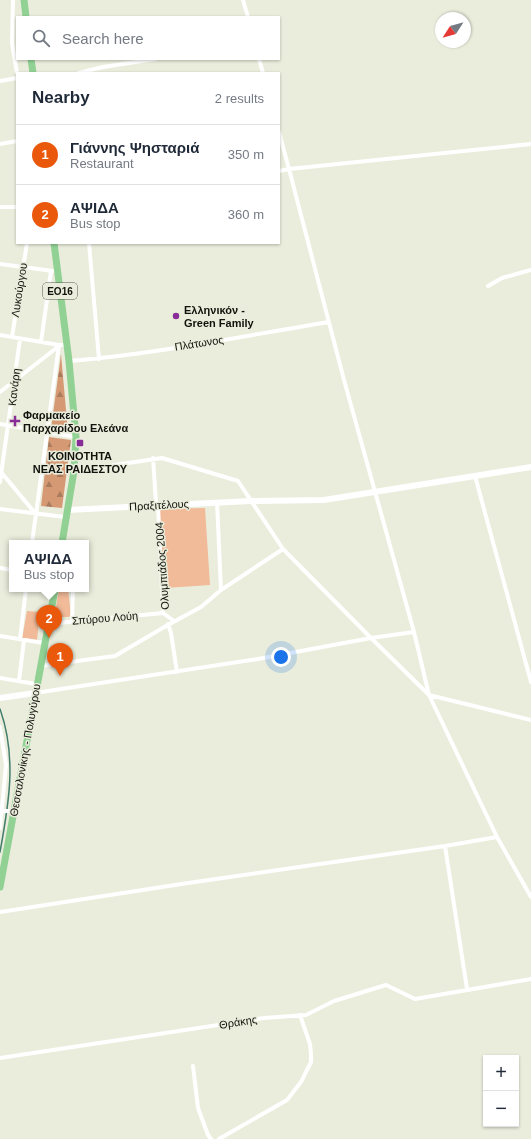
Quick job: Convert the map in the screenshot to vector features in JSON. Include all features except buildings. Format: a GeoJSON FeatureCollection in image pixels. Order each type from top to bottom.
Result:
{"type":"FeatureCollection","features":[{"type":"Feature","properties":{"kind":"main road"},"geometry":{"type":"LineString","coordinates":[[24,0],[26,16]]}},
{"type":"Feature","properties":{"kind":"main road"},"geometry":{"type":"LineString","coordinates":[[32,60],[33,72]]}},
{"type":"Feature","properties":{"kind":"main road","name":"ΕΟ16"},"geometry":{"type":"LineString","coordinates":[[54,244],[54,271],[63,345],[69,361],[76,437],[74,472],[62,540]]}},
{"type":"Feature","properties":{"kind":"main road","name":"Θεσσαλονίκης - Πολυγύρου"},"geometry":{"type":"LineString","coordinates":[[0,887],[47,624],[54,592]]}},
{"type":"Feature","properties":{"kind":"street"},"geometry":{"type":"LineString","coordinates":[[13,0],[12,43],[17,72]]}},
{"type":"Feature","properties":{"kind":"street"},"geometry":{"type":"LineString","coordinates":[[244,0],[248,16]]}},
{"type":"Feature","properties":{"kind":"street"},"geometry":{"type":"LineString","coordinates":[[83,72],[103,67],[148,60]]}},
{"type":"Feature","properties":{"kind":"street"},"geometry":{"type":"LineString","coordinates":[[259,60],[263,72]]}},
{"type":"Feature","properties":{"kind":"street"},"geometry":{"type":"LineString","coordinates":[[0,81],[16,78]]}},
{"type":"Feature","properties":{"kind":"street"},"geometry":{"type":"LineString","coordinates":[[280,136],[375,493],[414,632],[429,695],[497,837],[531,897]]}},
{"type":"Feature","properties":{"kind":"street"},"geometry":{"type":"LineString","coordinates":[[0,144],[16,141]]}},
{"type":"Feature","properties":{"kind":"street"},"geometry":{"type":"LineString","coordinates":[[280,171],[531,144]]}},
{"type":"Feature","properties":{"kind":"street"},"geometry":{"type":"LineString","coordinates":[[0,207],[16,207]]}},
{"type":"Feature","properties":{"kind":"street","name":"Λυκούργου"},"geometry":{"type":"LineString","coordinates":[[12,337],[27,244]]}},
{"type":"Feature","properties":{"kind":"street"},"geometry":{"type":"LineString","coordinates":[[89,244],[99,359]]}},
{"type":"Feature","properties":{"kind":"street"},"geometry":{"type":"LineString","coordinates":[[0,264],[54,271],[41,342]]}},
{"type":"Feature","properties":{"kind":"street"},"geometry":{"type":"LineString","coordinates":[[488,286],[502,278],[531,270]]}},
{"type":"Feature","properties":{"kind":"street","name":"Πλάτωνος"},"geometry":{"type":"LineString","coordinates":[[69,361],[99,359],[329,322]]}},
{"type":"Feature","properties":{"kind":"street"},"geometry":{"type":"LineString","coordinates":[[0,335],[63,345]]}},
{"type":"Feature","properties":{"kind":"street","name":"Κανάρη"},"geometry":{"type":"LineString","coordinates":[[0,482],[20,339]]}},
{"type":"Feature","properties":{"kind":"street"},"geometry":{"type":"LineString","coordinates":[[0,392],[63,345]]}},
{"type":"Feature","properties":{"kind":"street"},"geometry":{"type":"LineString","coordinates":[[32,540],[47,432],[63,345]]}},
{"type":"Feature","properties":{"kind":"street"},"geometry":{"type":"LineString","coordinates":[[0,424],[76,437]]}},
{"type":"Feature","properties":{"kind":"street"},"geometry":{"type":"LineString","coordinates":[[74,472],[153,458],[162,458],[238,481],[283,549],[429,695],[531,720]]}},
{"type":"Feature","properties":{"kind":"street","name":"Ολυμπιάδος 2004"},"geometry":{"type":"LineString","coordinates":[[153,458],[156,503],[158,506],[163,613],[174,621]]}},
{"type":"Feature","properties":{"kind":"street","name":"Πραξιτέλους"},"geometry":{"type":"LineString","coordinates":[[66,513],[216,502],[324,500],[531,467]]}},
{"type":"Feature","properties":{"kind":"street"},"geometry":{"type":"LineString","coordinates":[[1,471],[36,513]]}},
{"type":"Feature","properties":{"kind":"street"},"geometry":{"type":"LineString","coordinates":[[475,476],[531,682]]}},
{"type":"Feature","properties":{"kind":"street"},"geometry":{"type":"LineString","coordinates":[[216,502],[221,590]]}},
{"type":"Feature","properties":{"kind":"street"},"geometry":{"type":"LineString","coordinates":[[0,509],[36,513],[66,513]]}},
{"type":"Feature","properties":{"kind":"street"},"geometry":{"type":"LineString","coordinates":[[40,666],[115,656],[168,624],[201,607],[221,590],[283,549]]}},
{"type":"Feature","properties":{"kind":"street"},"geometry":{"type":"LineString","coordinates":[[18,681],[26,592]]}},
{"type":"Feature","properties":{"kind":"street"},"geometry":{"type":"LineString","coordinates":[[72,622],[73,592]]}},
{"type":"Feature","properties":{"kind":"street","name":"Σπύρου Λούη"},"geometry":{"type":"LineString","coordinates":[[47,624],[163,613]]}},
{"type":"Feature","properties":{"kind":"street"},"geometry":{"type":"LineString","coordinates":[[168,624],[171,632],[177,672]]}},
{"type":"Feature","properties":{"kind":"street"},"geometry":{"type":"LineString","coordinates":[[1,696],[35,693],[177,672],[304,652],[371,638],[414,632]]}},
{"type":"Feature","properties":{"kind":"street"},"geometry":{"type":"LineString","coordinates":[[0,636],[44,643]]}},
{"type":"Feature","properties":{"kind":"street"},"geometry":{"type":"LineString","coordinates":[[0,678],[36,684]]}},
{"type":"Feature","properties":{"kind":"street"},"geometry":{"type":"LineString","coordinates":[[0,727],[6,765],[0,828]]}},
{"type":"Feature","properties":{"kind":"street"},"geometry":{"type":"LineString","coordinates":[[2,810],[14,812]]}},
{"type":"Feature","properties":{"kind":"street"},"geometry":{"type":"LineString","coordinates":[[0,912],[497,837]]}},
{"type":"Feature","properties":{"kind":"street"},"geometry":{"type":"LineString","coordinates":[[445,846],[467,989]]}},
{"type":"Feature","properties":{"kind":"street","name":"Θράκης"},"geometry":{"type":"LineString","coordinates":[[0,1058],[257,1019],[308,1014],[334,1001],[386,985],[415,999],[531,979]]}},
{"type":"Feature","properties":{"kind":"street"},"geometry":{"type":"LineString","coordinates":[[219,1139],[287,1100],[301,1082],[311,1062],[311,1054],[310,1044],[300,1015]]}},
{"type":"Feature","properties":{"kind":"street"},"geometry":{"type":"LineString","coordinates":[[193,1066],[198,1108],[208,1135],[211,1139]]}},
{"type":"Feature","properties":{"kind":"shaded area"},"geometry":{"type":"Polygon","coordinates":[[[205,508],[210,585],[165,588],[159,509],[205,508]]]}},
{"type":"Feature","properties":{"kind":"shaded area"},"geometry":{"type":"Polygon","coordinates":[[[58,592],[68,592],[71,615],[69,617],[59,617],[55,613],[58,592]]]}},
{"type":"Feature","properties":{"kind":"shaded area"},"geometry":{"type":"Polygon","coordinates":[[[27,611],[40,612],[37,640],[22,639],[27,611]]]}},
{"type":"Feature","properties":{"kind":"green space"},"geometry":{"type":"Polygon","coordinates":[[[61,354],[68,432],[51,429],[61,354]]]}},
{"type":"Feature","properties":{"kind":"green space"},"geometry":{"type":"Polygon","coordinates":[[[49,437],[71,440],[62,508],[41,506],[49,437]]]}},
{"type":"Feature","properties":{"kind":"waterway"},"geometry":{"type":"LineString","coordinates":[[0,709],[5,727],[10,762],[10,780],[0,852]]}},
{"type":"Feature","properties":{"kind":"place","name":"Ελληνικόν - Green Family"},"geometry":{"type":"Point","coordinates":[176,316]}},
{"type":"Feature","properties":{"kind":"place","name":"Φαρμακείο Παρχαρίδου Ελεάνα"},"geometry":{"type":"Point","coordinates":[15,421]}},
{"type":"Feature","properties":{"kind":"place","name":"ΚΟΙΝΟΤΗΤΑ ΝΕΑΣ ΡΑΙΔΕΣΤΟΥ"},"geometry":{"type":"Point","coordinates":[80,443]}},
{"type":"Feature","properties":{"kind":"place","name":"ΑΨΙΔΑ"},"geometry":{"type":"Point","coordinates":[49,638]}},
{"type":"Feature","properties":{"kind":"place","name":"Γιάννης Ψησταριά"},"geometry":{"type":"Point","coordinates":[60,676]}}]}
